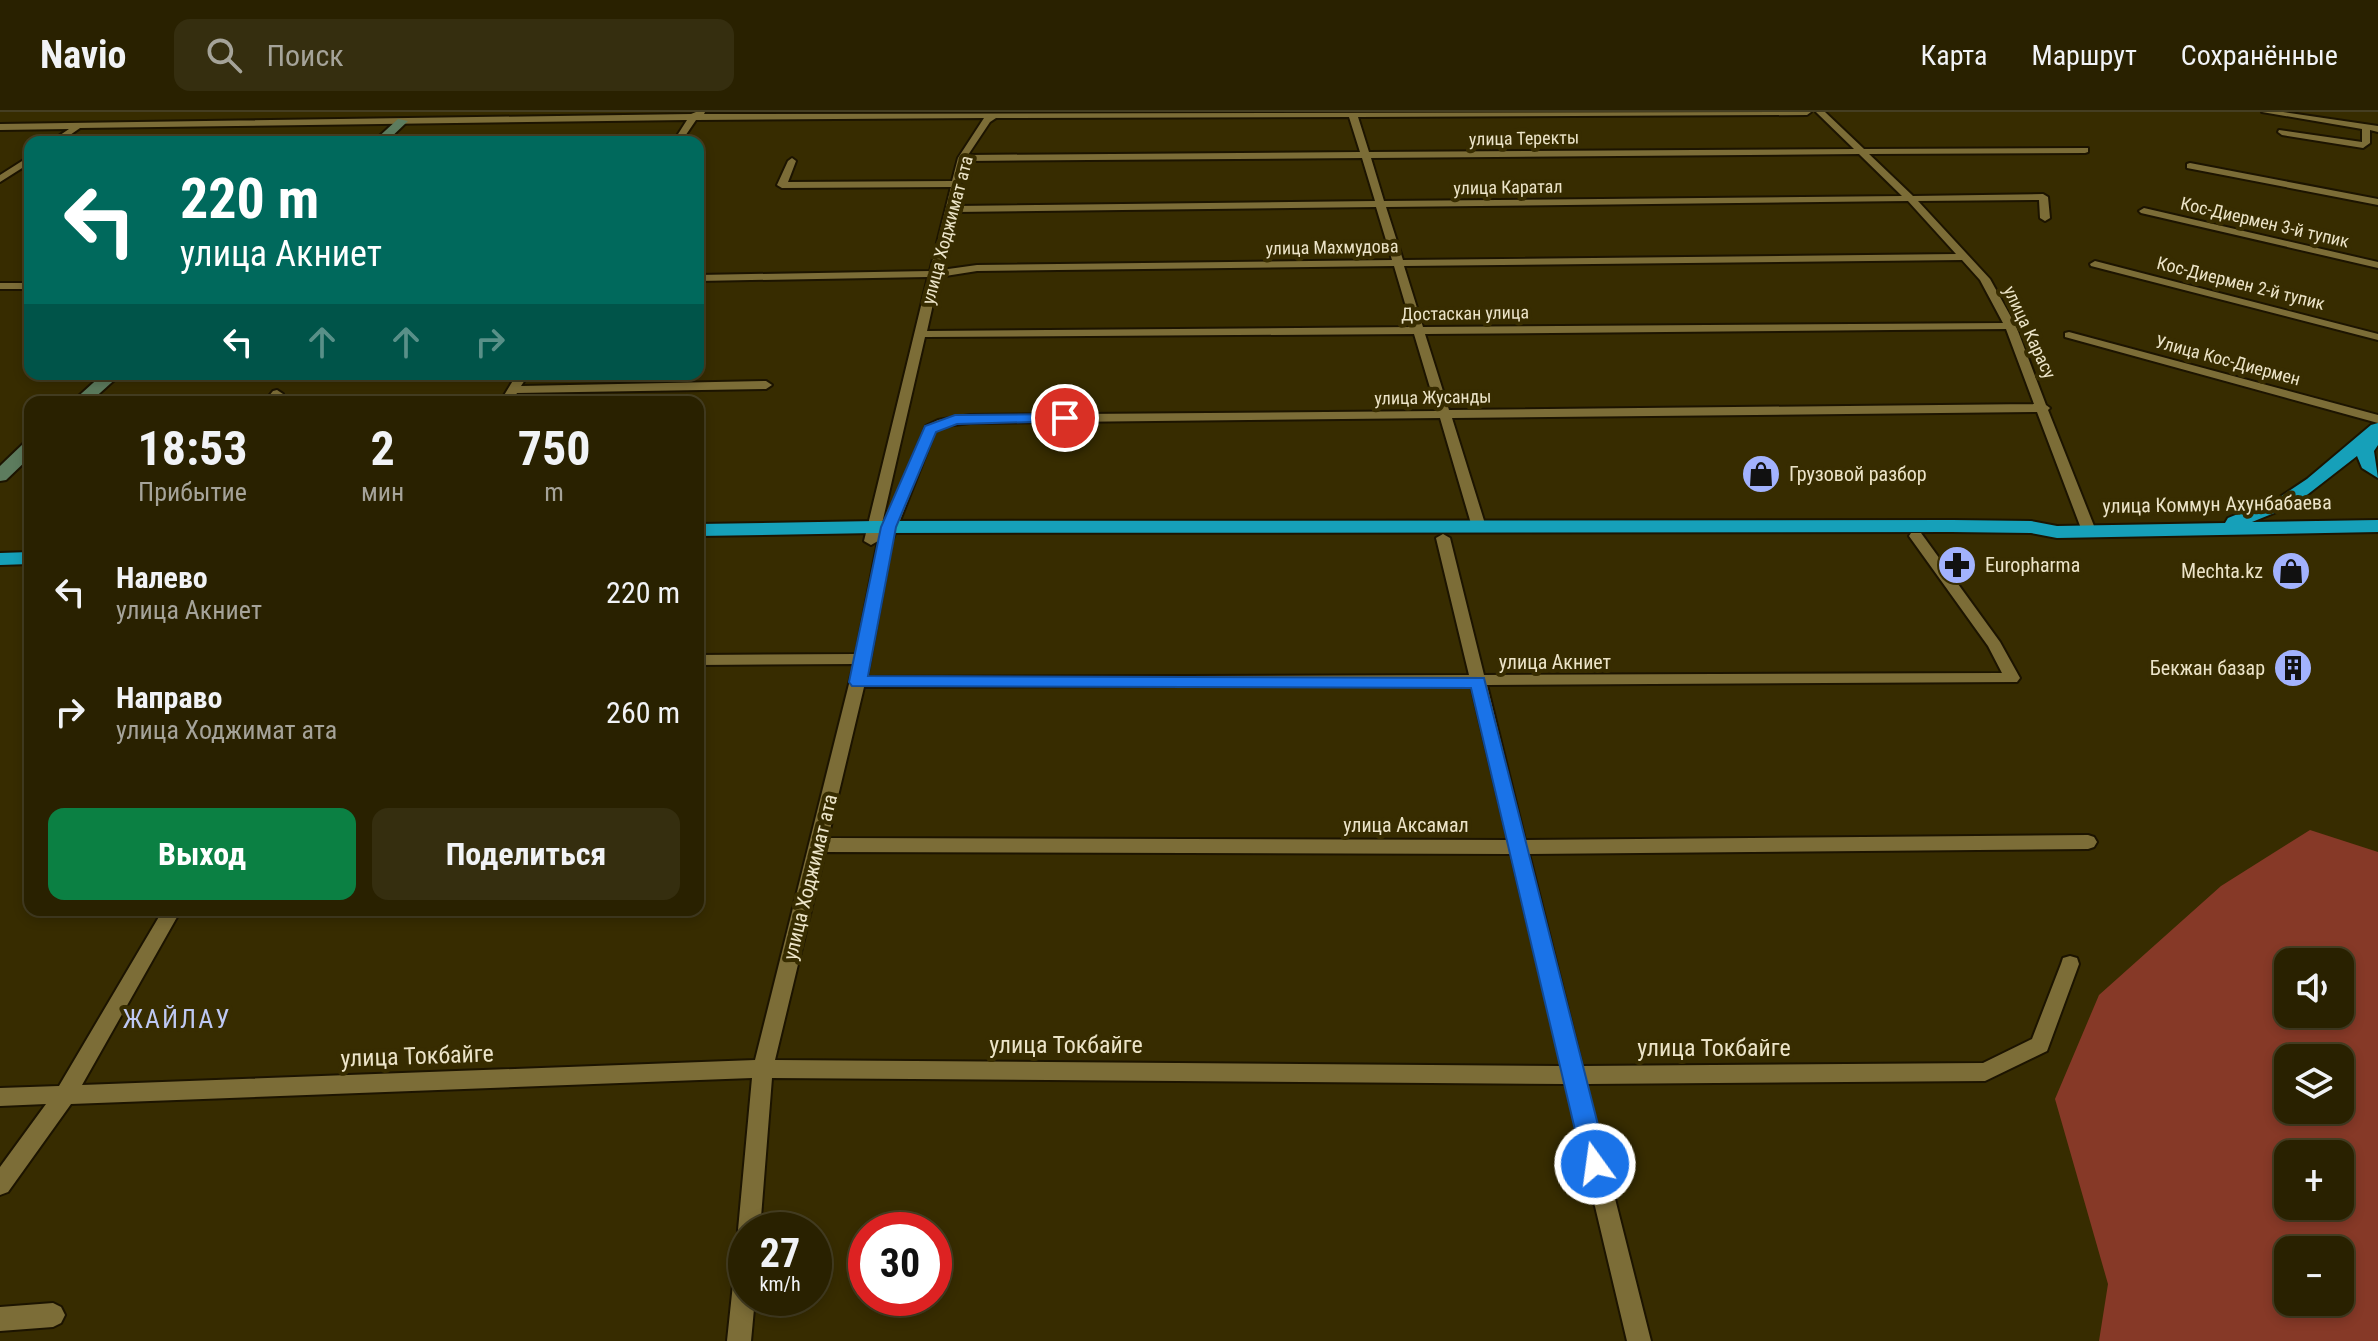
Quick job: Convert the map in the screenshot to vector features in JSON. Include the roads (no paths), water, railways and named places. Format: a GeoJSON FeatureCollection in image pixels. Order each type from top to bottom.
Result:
{"type":"FeatureCollection","features":[{"type":"Feature","properties":{"kind":"highway"},"geometry":{"type":"LineString","coordinates":[[2222,527],[2287,501],[2314,483],[2378,429],[2365,451],[2369,464],[2378,472]]}},
{"type":"Feature","properties":{"kind":"highway","name":"улица Коммун Ахунбабаева"},"geometry":{"type":"LineString","coordinates":[[1996,532],[2039,536],[2057,532],[2222,527],[2378,526]]}},
{"type":"Feature","properties":{"kind":"highway"},"geometry":{"type":"LineString","coordinates":[[704,545],[880,534],[1479,527],[1996,532]]}},
{"type":"Feature","properties":{"kind":"highway"},"geometry":{"type":"LineString","coordinates":[[2222,527],[2315,534],[2378,543]]}},
{"type":"Feature","properties":{"kind":"highway"},"geometry":{"type":"LineString","coordinates":[[704,530],[1606,540],[1996,532]]}},
{"type":"Feature","properties":{"kind":"highway"},"geometry":{"type":"LineString","coordinates":[[0,545],[24,544]]}},
{"type":"Feature","properties":{"kind":"highway"},"geometry":{"type":"LineString","coordinates":[[0,559],[24,558]]}},
{"type":"Feature","properties":{"kind":"street"},"geometry":{"type":"LineString","coordinates":[[5,127],[38,112]]}},
{"type":"Feature","properties":{"kind":"street"},"geometry":{"type":"LineString","coordinates":[[133,125],[153,112]]}},
{"type":"Feature","properties":{"kind":"street"},"geometry":{"type":"LineString","coordinates":[[266,123],[280,112]]}},
{"type":"Feature","properties":{"kind":"street"},"geometry":{"type":"LineString","coordinates":[[540,120],[548,112]]}},
{"type":"Feature","properties":{"kind":"street"},"geometry":{"type":"LineString","coordinates":[[681,136],[693,117],[703,112]]}},
{"type":"Feature","properties":{"kind":"street"},"geometry":{"type":"LineString","coordinates":[[5,127],[266,123],[407,117],[540,120],[644,115],[1807,112]]}},
{"type":"Feature","properties":{"kind":"street","name":"улица Карасу"},"geometry":{"type":"LineString","coordinates":[[1820,112],[1909,197],[1985,279],[2010,326],[2044,408],[2089,531]]}},
{"type":"Feature","properties":{"kind":"street"},"geometry":{"type":"LineString","coordinates":[[2266,112],[2378,129]]}},
{"type":"Feature","properties":{"kind":"street","name":"улица Ходжимат ата"},"geometry":{"type":"LineString","coordinates":[[751,1212],[763,1069],[858,682],[880,534],[920,334],[962,158],[987,120],[995,115]]}},
{"type":"Feature","properties":{"kind":"street"},"geometry":{"type":"LineString","coordinates":[[1353,115],[1479,527]]}},
{"type":"Feature","properties":{"kind":"street"},"geometry":{"type":"LineString","coordinates":[[386,136],[407,117]]}},
{"type":"Feature","properties":{"kind":"street"},"geometry":{"type":"LineString","coordinates":[[63,136],[79,126]]}},
{"type":"Feature","properties":{"kind":"street"},"geometry":{"type":"LineString","coordinates":[[2282,132],[2363,145],[2366,143],[2366,127]]}},
{"type":"Feature","properties":{"kind":"street","name":"улица Теректы"},"geometry":{"type":"LineString","coordinates":[[962,158],[1857,149],[2085,150]]}},
{"type":"Feature","properties":{"kind":"street"},"geometry":{"type":"LineString","coordinates":[[792,161],[782,185],[955,184]]}},
{"type":"Feature","properties":{"kind":"street"},"geometry":{"type":"LineString","coordinates":[[0,179],[24,163]]}},
{"type":"Feature","properties":{"kind":"street"},"geometry":{"type":"LineString","coordinates":[[2190,166],[2378,202]]}},
{"type":"Feature","properties":{"kind":"street","name":"улица Каратал"},"geometry":{"type":"LineString","coordinates":[[952,209],[2043,197],[2045,218]]}},
{"type":"Feature","properties":{"kind":"street","name":"Кос-Диермен 3-й тупик"},"geometry":{"type":"LineString","coordinates":[[2144,211],[2378,265]]}},
{"type":"Feature","properties":{"kind":"street","name":"улица Махмудова"},"geometry":{"type":"LineString","coordinates":[[704,278],[935,274],[977,268],[1966,257]]}},
{"type":"Feature","properties":{"kind":"street","name":"Кос-Диермен 2-й тупик"},"geometry":{"type":"LineString","coordinates":[[2095,264],[2378,337]]}},
{"type":"Feature","properties":{"kind":"street"},"geometry":{"type":"LineString","coordinates":[[0,286],[24,286]]}},
{"type":"Feature","properties":{"kind":"street","name":"Достаскан улица"},"geometry":{"type":"LineString","coordinates":[[920,334],[2010,326]]}},
{"type":"Feature","properties":{"kind":"street","name":"Улица Кос-Диермен"},"geometry":{"type":"LineString","coordinates":[[2069,335],[2378,419]]}},
{"type":"Feature","properties":{"kind":"street"},"geometry":{"type":"LineString","coordinates":[[87,396],[106,380]]}},
{"type":"Feature","properties":{"kind":"street"},"geometry":{"type":"LineString","coordinates":[[510,396],[519,380]]}},
{"type":"Feature","properties":{"kind":"street"},"geometry":{"type":"LineString","coordinates":[[513,390],[766,385]]}},
{"type":"Feature","properties":{"kind":"street","name":"улица Жусанды"},"geometry":{"type":"LineString","coordinates":[[880,534],[930,429],[955,419],[2044,408]]}},
{"type":"Feature","properties":{"kind":"street"},"geometry":{"type":"LineString","coordinates":[[0,476],[24,453]]}},
{"type":"Feature","properties":{"kind":"street","name":"улица Акниет"},"geometry":{"type":"LineString","coordinates":[[858,682],[2012,678],[1995,645],[1916,536]]}},
{"type":"Feature","properties":{"kind":"street"},"geometry":{"type":"LineString","coordinates":[[1443,538],[1639,1341]]}},
{"type":"Feature","properties":{"kind":"street"},"geometry":{"type":"LineString","coordinates":[[704,660],[860,659]]}},
{"type":"Feature","properties":{"kind":"street","name":"улица Аксамал"},"geometry":{"type":"LineString","coordinates":[[819,845],[1519,847],[2088,842]]}},
{"type":"Feature","properties":{"kind":"street"},"geometry":{"type":"LineString","coordinates":[[0,1185],[65,1095],[169,916]]}},
{"type":"Feature","properties":{"kind":"street","name":"улица Токбайге"},"geometry":{"type":"LineString","coordinates":[[0,1097],[763,1069],[1574,1075],[1985,1072],[2040,1045],[2070,964]]}},
{"type":"Feature","properties":{"kind":"street"},"geometry":{"type":"LineString","coordinates":[[0,1319],[53,1315]]}},
{"type":"Feature","properties":{"kind":"street"},"geometry":{"type":"LineString","coordinates":[[739,1341],[741,1316]]}},
{"type":"Feature","properties":{"kind":"place","name":"Грузовой разбор"},"geometry":{"type":"Point","coordinates":[1761,474]}},
{"type":"Feature","properties":{"kind":"place","name":"Europharma"},"geometry":{"type":"Point","coordinates":[1957,565]}},
{"type":"Feature","properties":{"kind":"place","name":"Mechta.kz"},"geometry":{"type":"Point","coordinates":[2291,571]}},
{"type":"Feature","properties":{"kind":"place","name":"Бекжан базар"},"geometry":{"type":"Point","coordinates":[2293,668]}},
{"type":"Feature","properties":{"kind":"district","name":"ЖАЙЛАУ"},"geometry":{"type":"Point","coordinates":[177,1019]}}]}
